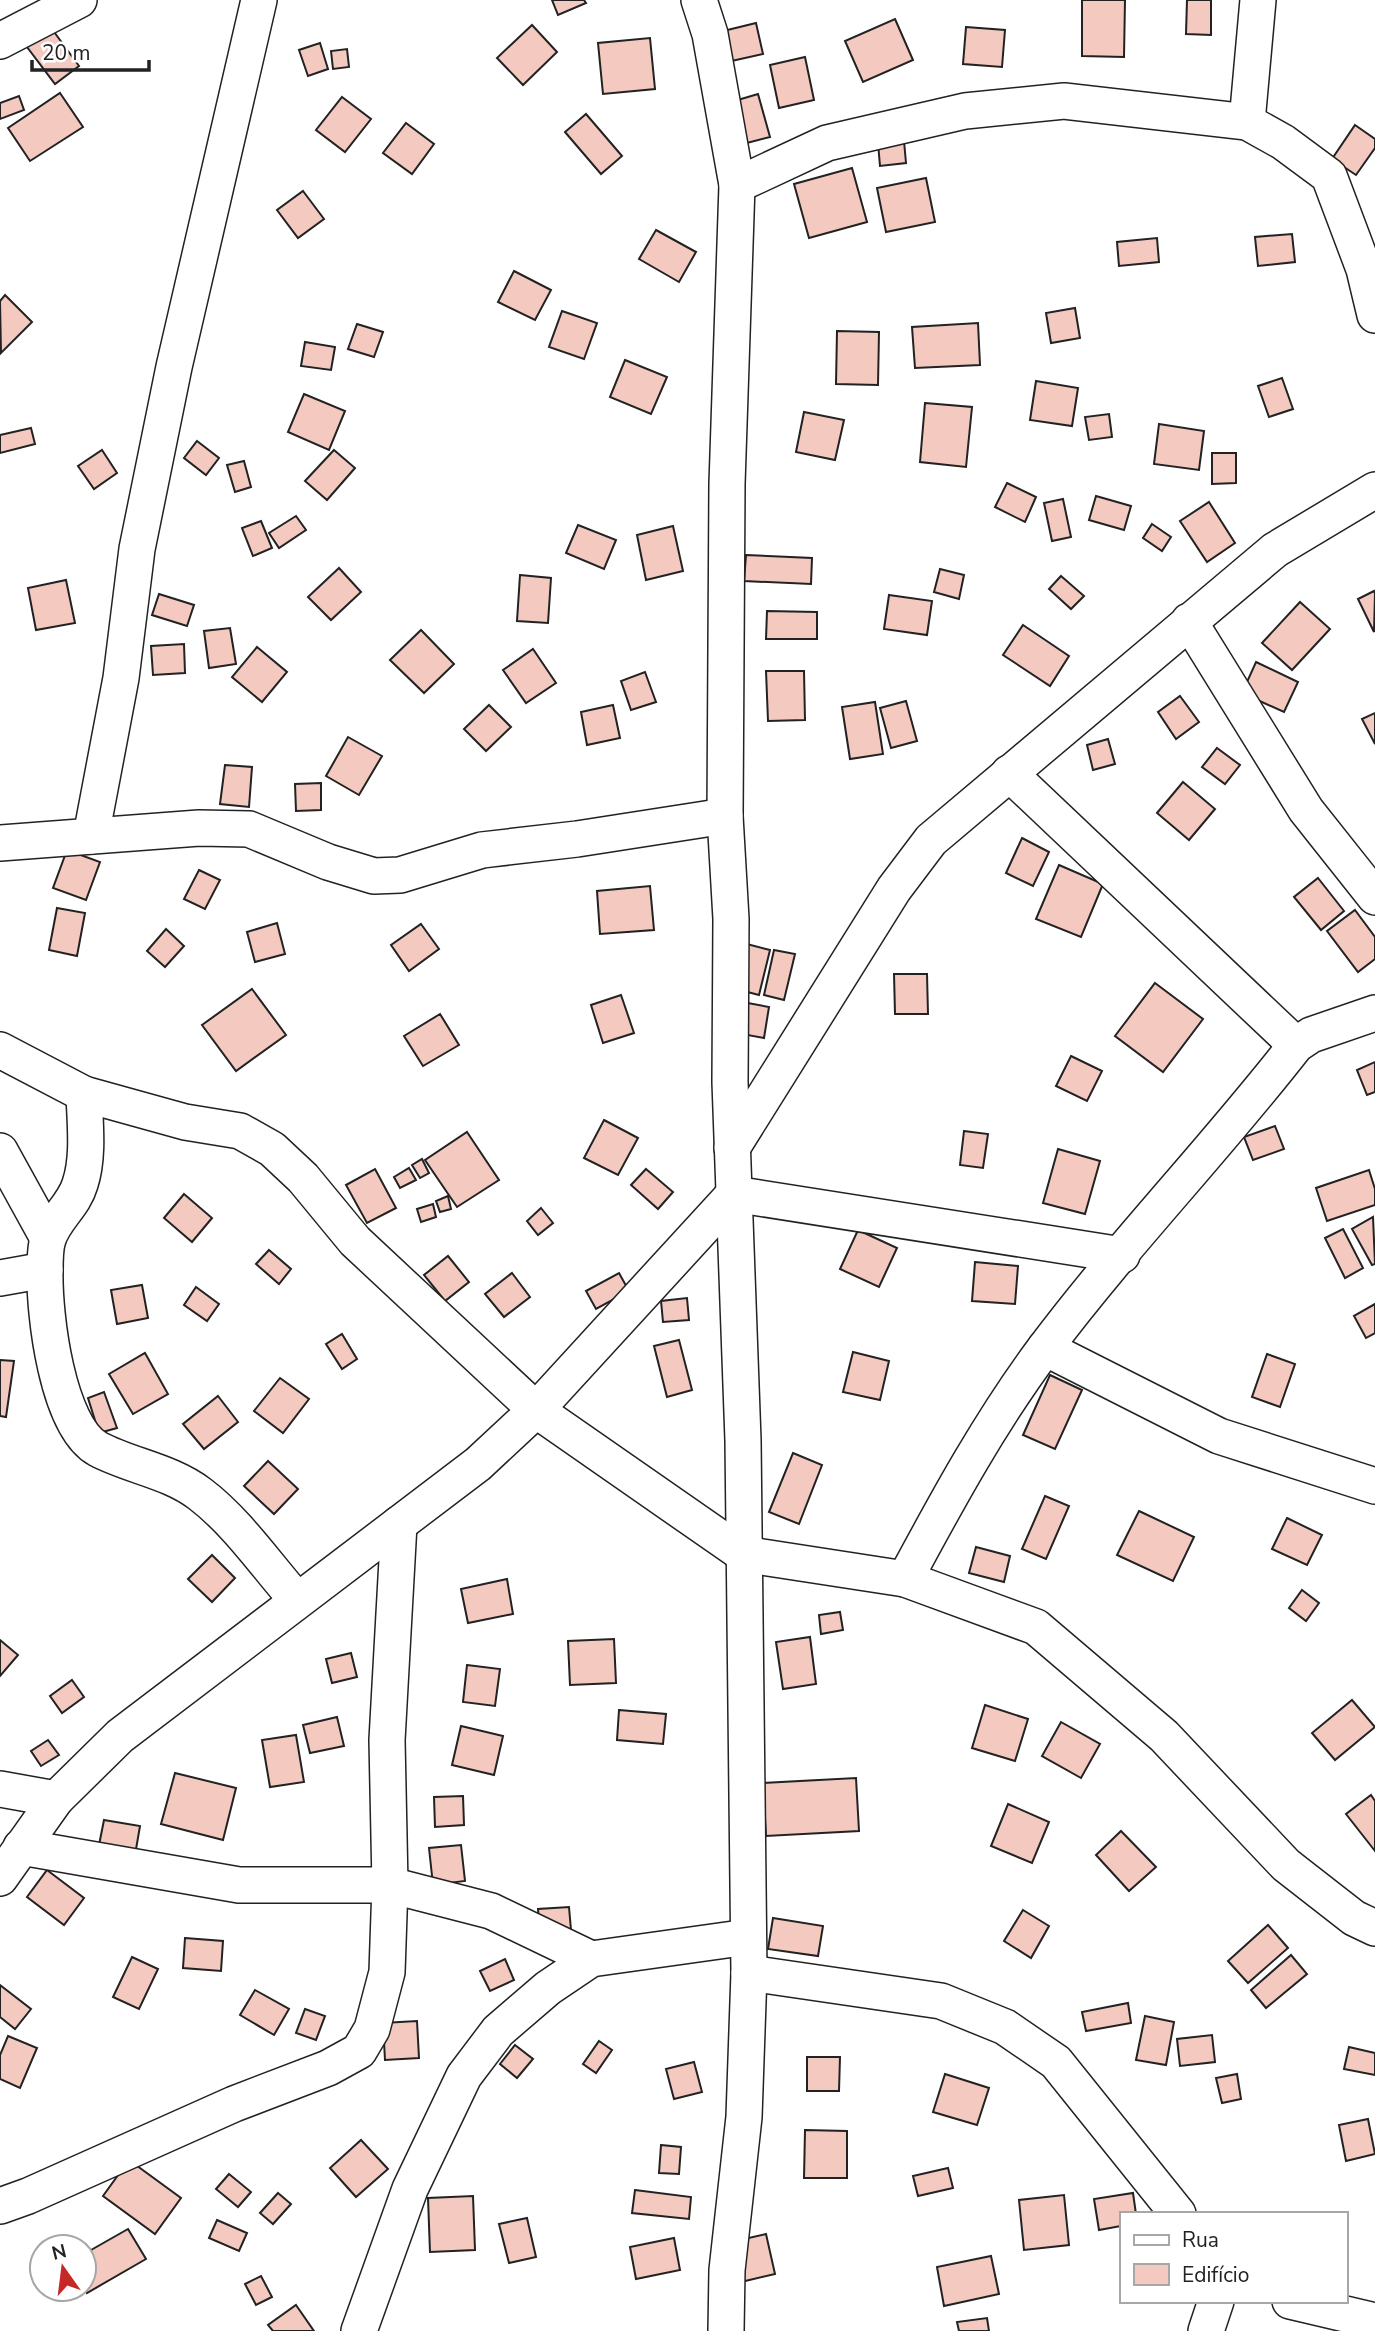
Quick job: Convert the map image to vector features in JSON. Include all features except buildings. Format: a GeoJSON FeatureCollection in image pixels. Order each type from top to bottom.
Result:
{"type":"FeatureCollection","features":[{"type":"Feature","properties":{"kind":"street"},"geometry":{"type":"LineString","coordinates":[[0,41],[79,0]]}},
{"type":"Feature","properties":{"kind":"street"},"geometry":{"type":"LineString","coordinates":[[91,836],[121,678],[140,536],[174,367],[260,0]]}},
{"type":"Feature","properties":{"kind":"street"},"geometry":{"type":"LineString","coordinates":[[699,0],[710,34],[737,185],[727,484],[725,816],[731,919],[732,1148],[743,1440],[749,1973],[744,2117],[727,2270],[726,2331]]}},
{"type":"Feature","properties":{"kind":"street"},"geometry":{"type":"LineString","coordinates":[[1247,122],[1258,0]]}},
{"type":"Feature","properties":{"kind":"street"},"geometry":{"type":"LineString","coordinates":[[737,185],[827,143],[965,111],[1064,102],[1247,122],[1283,142],[1329,176],[1364,270],[1375,315]]}},
{"type":"Feature","properties":{"kind":"street"},"geometry":{"type":"LineString","coordinates":[[732,1148],[894,889],[931,840],[1275,550],[1375,490]]}},
{"type":"Feature","properties":{"kind":"street"},"geometry":{"type":"LineString","coordinates":[[1189,621],[1306,810],[1375,897]]}},
{"type":"Feature","properties":{"kind":"street"},"geometry":{"type":"LineString","coordinates":[[1009,773],[1296,1045]]}},
{"type":"Feature","properties":{"kind":"street"},"geometry":{"type":"LineString","coordinates":[[0,843],[199,828],[249,829],[328,862],[374,877],[400,875],[482,850],[577,839],[725,816]]}},
{"type":"Feature","properties":{"kind":"street"},"geometry":{"type":"LineString","coordinates":[[905,1579],[964,1468],[1045,1348],[1296,1045],[1311,1035],[1375,1013]]}},
{"type":"Feature","properties":{"kind":"street"},"geometry":{"type":"LineString","coordinates":[[0,1050],[84,1094],[186,1122],[240,1132],[272,1149],[303,1178],[355,1241],[536,1410],[743,1554],[905,1579],[1036,1627],[1164,1736],[1286,1865],[1354,1918],[1375,1928]]}},
{"type":"Feature","properties":{"kind":"street"},"geometry":{"type":"LineString","coordinates":[[0,1278],[47,1254],[74,1201],[81,1182],[85,1138],[84,1094]]}},
{"type":"Feature","properties":{"kind":"street"},"geometry":{"type":"LineString","coordinates":[[0,1151],[47,1254],[50,1345],[72,1418],[82,1435],[98,1448],[141,1464],[199,1493],[231,1524],[297,1600]]}},
{"type":"Feature","properties":{"kind":"street"},"geometry":{"type":"LineString","coordinates":[[734,1194],[1122,1255]]}},
{"type":"Feature","properties":{"kind":"street"},"geometry":{"type":"LineString","coordinates":[[0,1878],[56,1799],[120,1736],[478,1464],[536,1410],[734,1194]]}},
{"type":"Feature","properties":{"kind":"street"},"geometry":{"type":"LineString","coordinates":[[1045,1348],[1219,1436],[1375,1486]]}},
{"type":"Feature","properties":{"kind":"street"},"geometry":{"type":"LineString","coordinates":[[0,2206],[234,2104],[328,2068],[359,2051],[372,2029],[387,1972],[390,1885],[387,1740],[399,1524]]}},
{"type":"Feature","properties":{"kind":"street"},"geometry":{"type":"LineString","coordinates":[[0,1789],[56,1799]]}},
{"type":"Feature","properties":{"kind":"street"},"geometry":{"type":"LineString","coordinates":[[21,1847],[239,1885],[390,1885],[491,1911],[591,1959]]}},
{"type":"Feature","properties":{"kind":"street"},"geometry":{"type":"LineString","coordinates":[[359,2331],[410,2189],[464,2076],[498,2031],[548,1988],[591,1959],[748,1937]]}},
{"type":"Feature","properties":{"kind":"street"},"geometry":{"type":"LineString","coordinates":[[749,1973],[941,2001],[1005,2027],[1056,2062],[1176,2212]]}},
{"type":"Feature","properties":{"kind":"street"},"geometry":{"type":"LineString","coordinates":[[1206,2331],[1215,2303]]}},
{"type":"Feature","properties":{"kind":"street"},"geometry":{"type":"LineString","coordinates":[[1298,2303],[1375,2321]]}}]}
